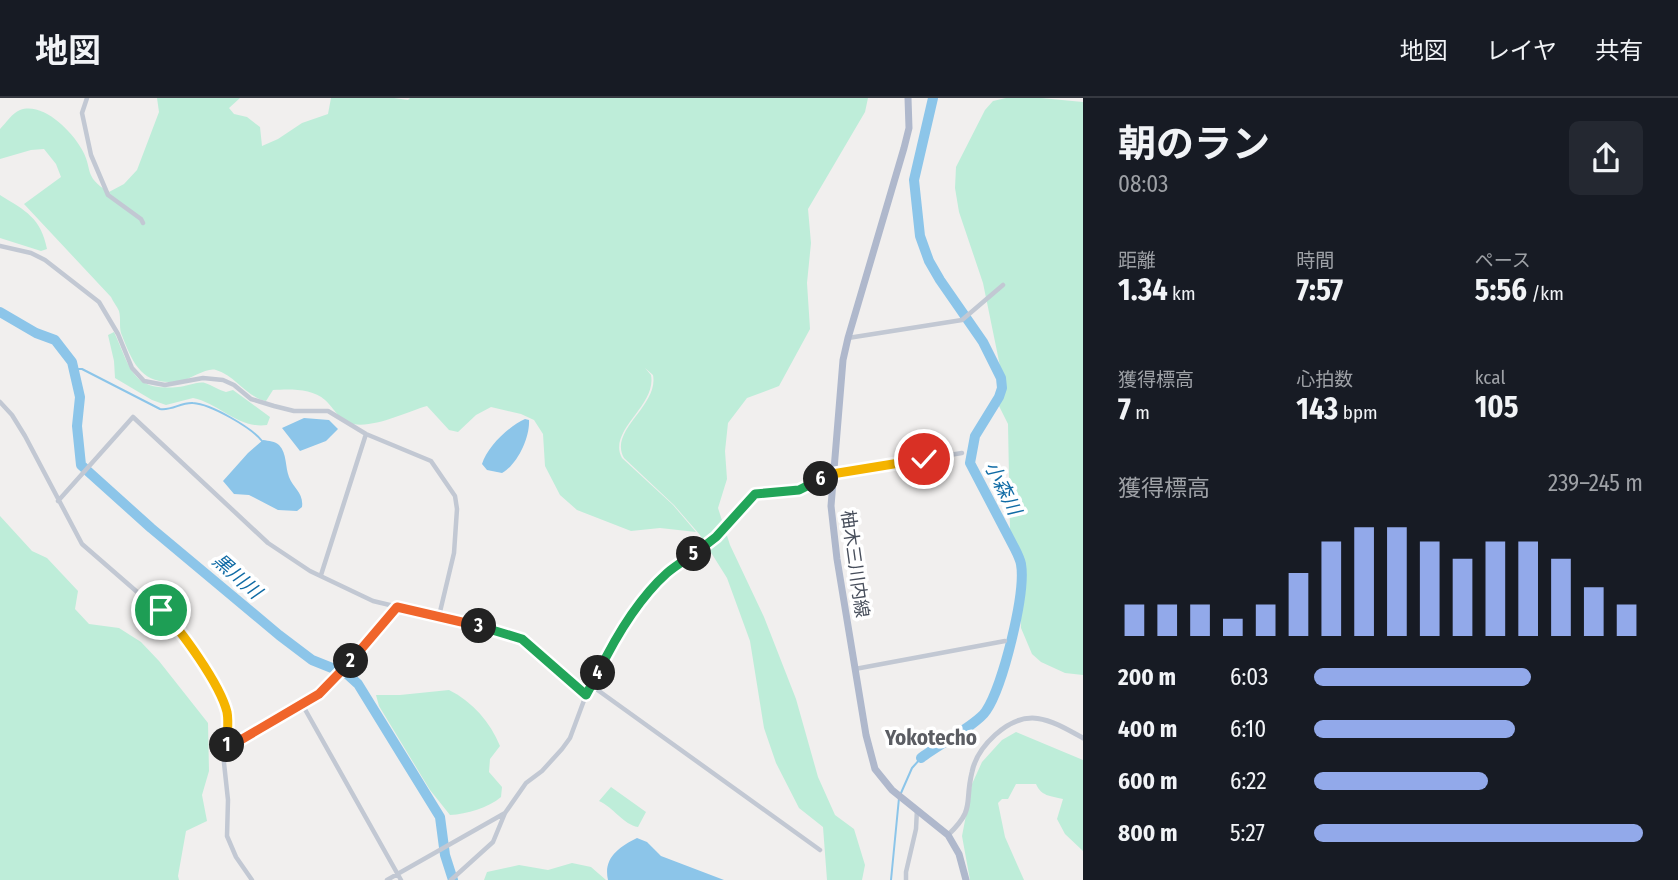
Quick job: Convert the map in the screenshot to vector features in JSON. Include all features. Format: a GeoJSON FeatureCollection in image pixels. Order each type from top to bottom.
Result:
{"type":"FeatureCollection","features":[{"type":"Feature","properties":{"kind":"main road","name":"柚木三川内線"},"geometry":{"type":"LineString","coordinates":[[908,98],[909,128],[848,338],[832,474],[832,525],[866,734],[875,769],[892,790],[948,835],[959,854],[967,880]]}},
{"type":"Feature","properties":{"kind":"street"},"geometry":{"type":"LineString","coordinates":[[87,98],[82,113],[91,155],[108,195],[143,223]]}},
{"type":"Feature","properties":{"kind":"street"},"geometry":{"type":"LineString","coordinates":[[0,246],[31,253],[46,260],[99,302],[118,334],[132,368],[144,381],[165,385],[203,378],[223,380],[251,399],[274,406],[294,411],[328,411],[366,434],[431,461],[455,496],[457,509],[454,553],[439,616]]}},
{"type":"Feature","properties":{"kind":"street"},"geometry":{"type":"LineString","coordinates":[[848,338],[962,320],[1003,285]]}},
{"type":"Feature","properties":{"kind":"street"},"geometry":{"type":"LineString","coordinates":[[0,402],[21,429],[82,544],[174,624],[202,663],[227,711],[227,836],[236,857],[252,880]]}},
{"type":"Feature","properties":{"kind":"street"},"geometry":{"type":"LineString","coordinates":[[58,501],[133,417],[268,543],[340,587],[373,601],[522,639],[586,695]]}},
{"type":"Feature","properties":{"kind":"street"},"geometry":{"type":"LineString","coordinates":[[321,575],[366,434]]}},
{"type":"Feature","properties":{"kind":"street"},"geometry":{"type":"LineString","coordinates":[[451,880],[493,842],[505,813],[526,783],[542,771],[562,749],[570,737],[586,695],[651,589],[667,573],[716,537],[755,494],[799,490],[832,474],[962,453]]}},
{"type":"Feature","properties":{"kind":"street"},"geometry":{"type":"LineString","coordinates":[[227,748],[332,683],[397,607]]}},
{"type":"Feature","properties":{"kind":"street"},"geometry":{"type":"LineString","coordinates":[[855,669],[1006,640]]}},
{"type":"Feature","properties":{"kind":"street"},"geometry":{"type":"LineString","coordinates":[[592,687],[820,850]]}},
{"type":"Feature","properties":{"kind":"street"},"geometry":{"type":"LineString","coordinates":[[302,704],[401,880]]}},
{"type":"Feature","properties":{"kind":"street"},"geometry":{"type":"LineString","coordinates":[[948,835],[966,815],[970,803],[971,773],[980,751],[991,738],[1012,722],[1037,718],[1052,721],[1083,738]]}},
{"type":"Feature","properties":{"kind":"street"},"geometry":{"type":"LineString","coordinates":[[906,880],[916,829],[915,808]]}},
{"type":"Feature","properties":{"kind":"street"},"geometry":{"type":"LineString","coordinates":[[387,880],[505,813]]}},
{"type":"Feature","properties":{"kind":"green space"},"geometry":{"type":"Polygon","coordinates":[[[157,98],[240,98],[229,108],[234,114],[247,117],[260,127],[262,146],[302,123],[328,114],[331,98],[868,98],[865,112],[808,209],[811,243],[807,283],[810,329],[779,386],[747,398],[728,423],[725,451],[727,479],[718,508],[730,545],[764,617],[796,699],[818,777],[835,815],[854,829],[865,865],[862,880],[827,880],[823,827],[799,808],[776,763],[764,728],[750,641],[727,578],[700,535],[674,505],[624,458],[621,448],[623,438],[649,397],[653,386],[653,375],[645,368],[651,375],[651,386],[641,408],[621,438],[619,448],[622,458],[673,505],[696,532],[660,528],[631,531],[577,510],[560,495],[545,466],[543,434],[534,420],[521,414],[491,407],[476,415],[458,432],[449,430],[427,406],[381,422],[353,424],[341,418],[320,396],[307,391],[273,390],[266,401],[216,370],[208,370],[181,381],[168,382],[148,377],[141,371],[125,344],[120,330],[119,311],[111,297],[24,204],[61,177],[56,164],[44,149],[0,159],[0,129],[20,110],[46,113],[76,141],[85,155],[92,177],[109,192],[124,184],[137,170],[159,112],[157,98]]]}},
{"type":"Feature","properties":{"kind":"green space"},"geometry":{"type":"Polygon","coordinates":[[[1006,98],[1083,102],[1083,675],[1065,673],[1041,662],[1032,654],[1021,628],[1019,579],[1010,530],[1008,424],[998,404],[1001,371],[983,283],[959,212],[955,188],[956,167],[985,110],[993,101],[1006,98]]]}},
{"type":"Feature","properties":{"kind":"green space"},"geometry":{"type":"Polygon","coordinates":[[[0,195],[31,216],[41,230],[47,249],[41,251],[0,238],[0,195]]]}},
{"type":"Feature","properties":{"kind":"green space"},"geometry":{"type":"Polygon","coordinates":[[[114,332],[129,366],[141,381],[162,387],[202,383],[226,392],[233,390],[270,417],[267,425],[238,420],[193,398],[166,405],[152,400],[115,378],[108,335],[114,332]]]}},
{"type":"Feature","properties":{"kind":"green space"},"geometry":{"type":"Polygon","coordinates":[[[0,516],[32,551],[47,558],[78,591],[75,609],[89,624],[119,628],[141,642],[208,723],[209,771],[202,795],[207,821],[186,831],[179,880],[0,880],[0,516]]]}},
{"type":"Feature","properties":{"kind":"green space"},"geometry":{"type":"Polygon","coordinates":[[[449,690],[473,707],[496,737],[500,746],[490,759],[489,772],[502,787],[501,797],[490,804],[470,812],[450,815],[430,790],[379,706],[376,695],[449,690]]]}},
{"type":"Feature","properties":{"kind":"green space"},"geometry":{"type":"Polygon","coordinates":[[[1016,732],[1083,760],[1083,851],[1065,834],[1057,819],[1063,799],[1043,793],[1036,784],[1016,784],[1008,799],[1002,799],[998,803],[1005,837],[1024,880],[970,880],[962,836],[972,784],[982,762],[1002,740],[1016,732]]]}},
{"type":"Feature","properties":{"kind":"green space"},"geometry":{"type":"Polygon","coordinates":[[[611,787],[646,812],[638,827],[628,823],[599,801],[611,787]]]}},
{"type":"Feature","properties":{"kind":"green space"},"geometry":{"type":"Polygon","coordinates":[[[572,863],[591,867],[606,880],[484,880],[487,872],[519,865],[548,870],[572,863]]]}},
{"type":"Feature","properties":{"kind":"water"},"geometry":{"type":"Polygon","coordinates":[[[304,418],[329,420],[338,429],[326,441],[300,451],[282,428],[304,418]]]}},
{"type":"Feature","properties":{"kind":"water"},"geometry":{"type":"Polygon","coordinates":[[[525,419],[529,420],[527,435],[513,464],[502,473],[487,470],[482,464],[494,444],[525,419]]]}},
{"type":"Feature","properties":{"kind":"water"},"geometry":{"type":"Polygon","coordinates":[[[263,440],[272,441],[282,448],[289,477],[301,498],[302,507],[297,511],[278,510],[249,495],[234,494],[223,481],[263,440]]]}},
{"type":"Feature","properties":{"kind":"water"},"geometry":{"type":"Polygon","coordinates":[[[637,838],[647,842],[661,856],[724,880],[608,880],[610,859],[624,845],[637,838]]]}},
{"type":"Feature","properties":{"kind":"waterway","name":"小森川"},"geometry":{"type":"LineString","coordinates":[[921,758],[975,722],[993,699],[1017,617],[1022,578],[1018,554],[970,463],[975,436],[999,397],[1001,378],[983,342],[929,261],[920,236],[914,180],[933,98]]}},
{"type":"Feature","properties":{"kind":"waterway","name":"黒川川"},"geometry":{"type":"LineString","coordinates":[[0,312],[36,333],[55,340],[72,362],[80,397],[77,426],[81,465],[151,528],[279,635],[312,660],[347,674],[358,684],[440,817],[445,855],[453,880]]}},
{"type":"Feature","properties":{"kind":"waterway"},"geometry":{"type":"LineString","coordinates":[[75,369],[82,369],[160,409],[189,403],[201,404],[241,424],[262,441]]}},
{"type":"Feature","properties":{"kind":"waterway"},"geometry":{"type":"LineString","coordinates":[[901,793],[912,768],[921,758]]}},
{"type":"Feature","properties":{"kind":"waterway"},"geometry":{"type":"LineString","coordinates":[[891,880],[899,798]]}},
{"type":"Feature","properties":{"kind":"district","name":"Yokotecho"},"geometry":{"type":"Point","coordinates":[931,738]}},
{"type":"Feature","properties":{"kind":"route"},"geometry":{"type":"LineString","coordinates":[[161,610],[202,663],[227,711],[227,748],[319,694],[367,644],[397,607],[516,635],[586,695],[600,668],[651,589],[667,573],[716,537],[755,494],[787,493],[832,474],[924,459]]}}]}
